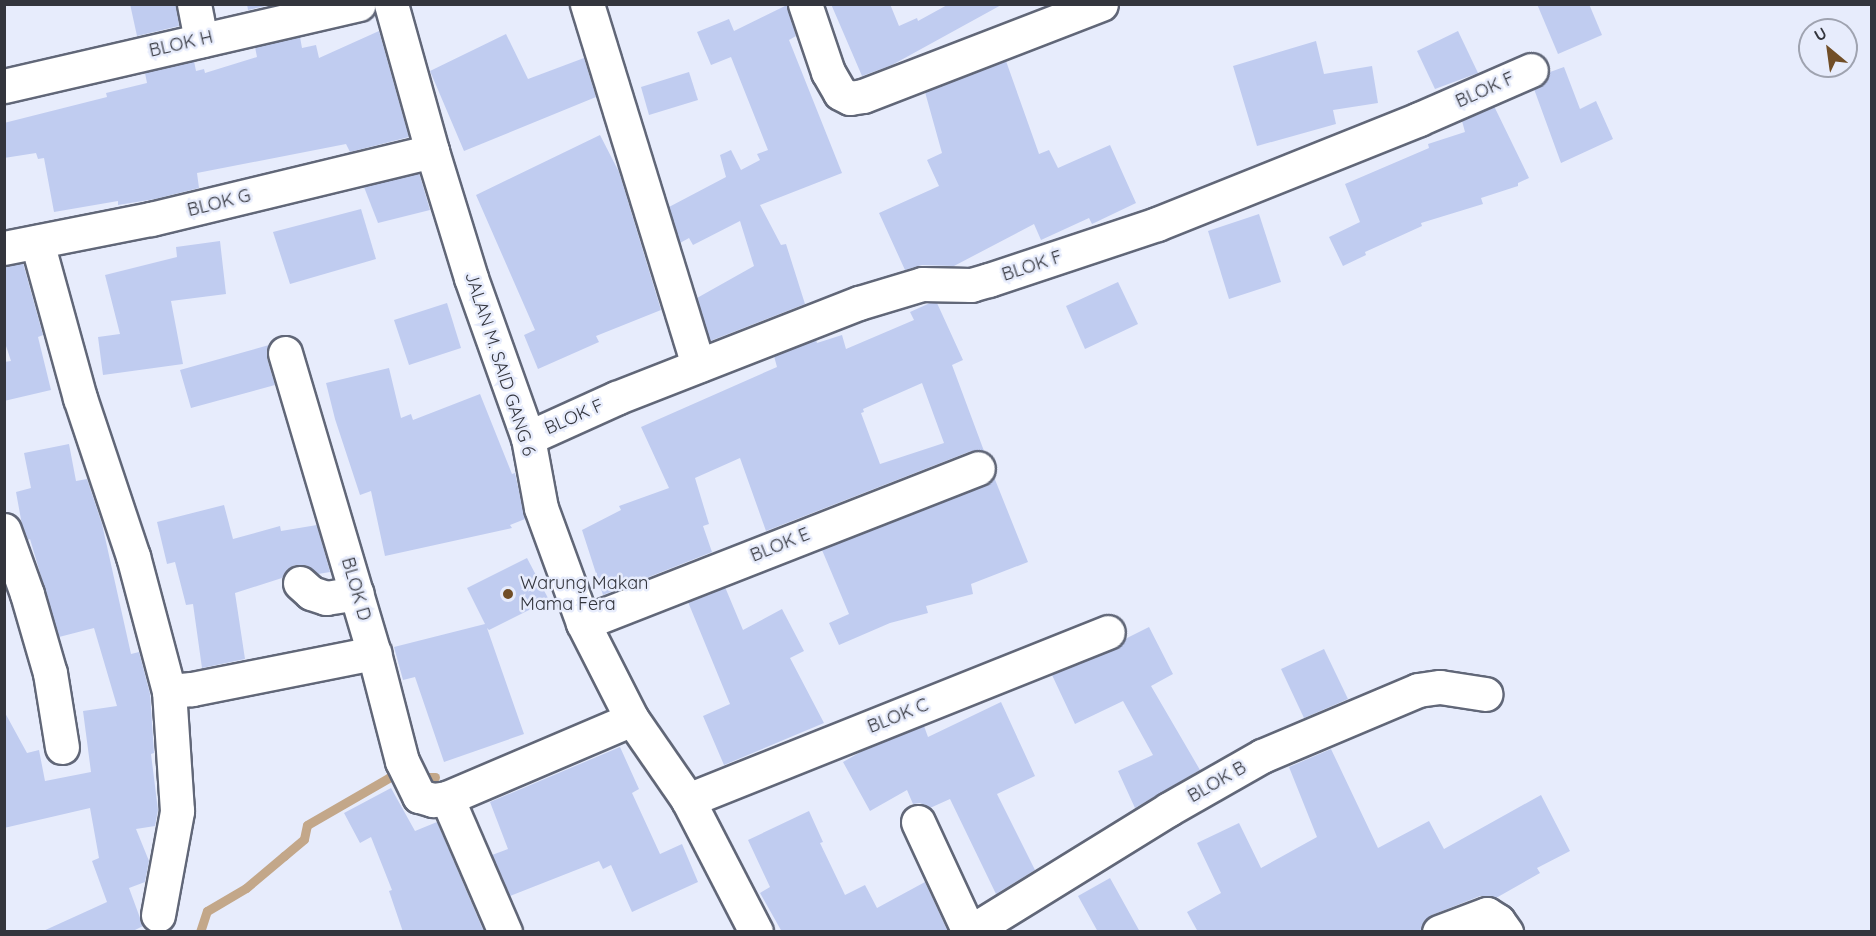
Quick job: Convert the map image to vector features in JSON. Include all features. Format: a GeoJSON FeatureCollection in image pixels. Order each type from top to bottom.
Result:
{"type":"FeatureCollection","features":[{"type":"Feature","properties":{"kind":"street"},"geometry":{"type":"LineString","coordinates":[[194,4],[201,40]]}},
{"type":"Feature","properties":{"kind":"street","name":"BLOK H"},"geometry":{"type":"LineString","coordinates":[[5,86],[359,4]]}},
{"type":"Feature","properties":{"kind":"street","name":"JALAN M. SAID GANG 6"},"geometry":{"type":"LineString","coordinates":[[391,4],[432,151],[492,342],[528,438],[541,508],[583,623],[632,719],[688,800],[756,932]]}},
{"type":"Feature","properties":{"kind":"street"},"geometry":{"type":"LineString","coordinates":[[587,4],[698,365]]}},
{"type":"Feature","properties":{"kind":"street"},"geometry":{"type":"LineString","coordinates":[[805,4],[828,72],[840,93],[850,98],[863,96],[1101,4]]}},
{"type":"Feature","properties":{"kind":"street","name":"BLOK F"},"geometry":{"type":"LineString","coordinates":[[528,438],[698,365],[897,290],[922,284],[971,285],[1157,224],[1419,119],[1531,70]]}},
{"type":"Feature","properties":{"kind":"street","name":"BLOK G"},"geometry":{"type":"LineString","coordinates":[[4,248],[151,219],[432,151]]}},
{"type":"Feature","properties":{"kind":"street"},"geometry":{"type":"LineString","coordinates":[[37,242],[80,398],[133,556],[169,691],[177,811],[158,915]]}},
{"type":"Feature","properties":{"kind":"street","name":"BLOK D"},"geometry":{"type":"LineString","coordinates":[[285,353],[357,593],[402,761],[433,797],[505,932]]}},
{"type":"Feature","properties":{"kind":"street","name":"BLOK E"},"geometry":{"type":"LineString","coordinates":[[583,623],[978,468]]}},
{"type":"Feature","properties":{"kind":"street"},"geometry":{"type":"LineString","coordinates":[[4,530],[27,594],[50,673],[62,747]]}},
{"type":"Feature","properties":{"kind":"street"},"geometry":{"type":"LineString","coordinates":[[300,583],[311,593],[326,598],[357,593]]}},
{"type":"Feature","properties":{"kind":"street","name":"BLOK C"},"geometry":{"type":"LineString","coordinates":[[688,800],[1108,632]]}},
{"type":"Feature","properties":{"kind":"street"},"geometry":{"type":"LineString","coordinates":[[169,691],[192,689],[374,653]]}},
{"type":"Feature","properties":{"kind":"street","name":"BLOK B"},"geometry":{"type":"LineString","coordinates":[[970,932],[1169,809],[1262,756],[1418,690],[1440,687],[1485,694]]}},
{"type":"Feature","properties":{"kind":"street"},"geometry":{"type":"LineString","coordinates":[[433,797],[632,719]]}},
{"type":"Feature","properties":{"kind":"street"},"geometry":{"type":"LineString","coordinates":[[918,822],[970,932]]}},
{"type":"Feature","properties":{"kind":"street"},"geometry":{"type":"LineString","coordinates":[[1439,932],[1486,914],[1498,921],[1506,932]]}},
{"type":"Feature","properties":{"kind":"building"},"geometry":{"type":"Polygon","coordinates":[[[130,4],[176,4],[179,26],[137,36],[130,4]]]}},
{"type":"Feature","properties":{"kind":"building"},"geometry":{"type":"Polygon","coordinates":[[[247,4],[274,4],[248,10],[247,4]]]}},
{"type":"Feature","properties":{"kind":"building"},"geometry":{"type":"Polygon","coordinates":[[[831,4],[890,4],[899,26],[917,18],[918,21],[949,4],[1003,4],[892,65],[862,76],[831,4]]]}},
{"type":"Feature","properties":{"kind":"building"},"geometry":{"type":"Polygon","coordinates":[[[1537,4],[1589,4],[1602,35],[1558,54],[1537,4]]]}},
{"type":"Feature","properties":{"kind":"building"},"geometry":{"type":"Polygon","coordinates":[[[787,5],[796,36],[789,40],[842,173],[760,205],[781,245],[786,244],[805,304],[710,341],[697,298],[754,266],[740,221],[693,245],[689,238],[680,243],[669,207],[726,177],[720,155],[731,150],[741,170],[760,160],[757,154],[768,150],[731,57],[711,65],[697,32],[729,19],[734,31],[787,5]]]}},
{"type":"Feature","properties":{"kind":"building"},"geometry":{"type":"Polygon","coordinates":[[[379,31],[409,137],[350,152],[346,144],[197,173],[199,188],[155,199],[118,205],[118,201],[54,212],[44,158],[38,159],[36,153],[4,158],[4,123],[107,97],[106,93],[147,83],[145,73],[194,61],[196,71],[204,69],[205,73],[257,57],[255,47],[300,37],[302,48],[316,45],[319,58],[379,31]]]}},
{"type":"Feature","properties":{"kind":"building"},"geometry":{"type":"Polygon","coordinates":[[[1458,31],[1478,73],[1435,89],[1417,51],[1458,31]]]}},
{"type":"Feature","properties":{"kind":"building"},"geometry":{"type":"Polygon","coordinates":[[[506,34],[528,79],[584,58],[596,97],[464,151],[430,71],[506,34]]]}},
{"type":"Feature","properties":{"kind":"building"},"geometry":{"type":"Polygon","coordinates":[[[1316,41],[1324,74],[1372,66],[1378,103],[1333,110],[1336,124],[1257,146],[1233,66],[1316,41]]]}},
{"type":"Feature","properties":{"kind":"building"},"geometry":{"type":"Polygon","coordinates":[[[1006,61],[1039,154],[1049,150],[1058,168],[1110,145],[1136,203],[1092,224],[1089,218],[1041,240],[1034,224],[954,266],[922,265],[905,270],[879,213],[939,186],[927,160],[942,153],[925,92],[1006,61]]]}},
{"type":"Feature","properties":{"kind":"building"},"geometry":{"type":"Polygon","coordinates":[[[1564,67],[1580,109],[1596,101],[1613,139],[1561,163],[1534,89],[1546,82],[1550,72],[1564,67]]]}},
{"type":"Feature","properties":{"kind":"building"},"geometry":{"type":"Polygon","coordinates":[[[689,72],[698,100],[649,115],[641,87],[689,72]]]}},
{"type":"Feature","properties":{"kind":"building"},"geometry":{"type":"Polygon","coordinates":[[[1494,106],[1529,178],[1518,183],[1518,186],[1481,198],[1483,204],[1421,223],[1422,226],[1365,252],[1366,255],[1343,266],[1329,237],[1360,222],[1345,184],[1429,148],[1428,144],[1465,132],[1462,121],[1494,106]]]}},
{"type":"Feature","properties":{"kind":"building"},"geometry":{"type":"Polygon","coordinates":[[[600,135],[619,172],[661,310],[596,336],[599,342],[538,369],[524,335],[535,330],[476,195],[600,135]]]}},
{"type":"Feature","properties":{"kind":"building"},"geometry":{"type":"Polygon","coordinates":[[[419,173],[430,210],[378,223],[364,187],[419,173]]]}},
{"type":"Feature","properties":{"kind":"building"},"geometry":{"type":"Polygon","coordinates":[[[361,209],[376,259],[290,284],[273,232],[361,209]]]}},
{"type":"Feature","properties":{"kind":"building"},"geometry":{"type":"Polygon","coordinates":[[[1259,214],[1281,282],[1229,299],[1208,231],[1259,214]]]}},
{"type":"Feature","properties":{"kind":"building"},"geometry":{"type":"Polygon","coordinates":[[[220,241],[226,294],[171,301],[183,364],[103,375],[98,337],[120,334],[105,275],[177,257],[176,247],[220,241]]]}},
{"type":"Feature","properties":{"kind":"building"},"geometry":{"type":"Polygon","coordinates":[[[23,263],[43,335],[38,337],[51,390],[4,401],[4,362],[11,361],[4,340],[4,268],[23,263]]]}},
{"type":"Feature","properties":{"kind":"building"},"geometry":{"type":"Polygon","coordinates":[[[1118,282],[1138,324],[1085,349],[1066,306],[1118,282]]]}},
{"type":"Feature","properties":{"kind":"building"},"geometry":{"type":"Polygon","coordinates":[[[447,303],[461,348],[409,365],[394,320],[447,303]]]}},
{"type":"Feature","properties":{"kind":"building"},"geometry":{"type":"Polygon","coordinates":[[[930,303],[937,303],[963,360],[952,365],[984,451],[971,451],[766,531],[740,458],[695,478],[709,524],[703,526],[712,552],[603,595],[582,530],[621,510],[619,506],[669,488],[641,427],[777,367],[774,356],[816,340],[817,343],[842,335],[846,349],[914,320],[910,312],[930,303]],[[922,383],[863,409],[864,412],[861,413],[880,464],[944,443],[922,383]]]}},
{"type":"Feature","properties":{"kind":"building"},"geometry":{"type":"Polygon","coordinates":[[[269,345],[267,358],[275,385],[191,408],[180,370],[269,345]]]}},
{"type":"Feature","properties":{"kind":"building"},"geometry":{"type":"Polygon","coordinates":[[[389,368],[401,418],[411,414],[413,420],[480,394],[512,474],[515,473],[525,519],[510,525],[512,528],[385,556],[371,491],[360,495],[335,419],[326,383],[389,368]]]}},
{"type":"Feature","properties":{"kind":"building"},"geometry":{"type":"Polygon","coordinates":[[[69,444],[76,481],[87,479],[102,524],[131,654],[139,652],[150,694],[154,753],[151,754],[158,810],[155,826],[136,829],[149,861],[145,882],[129,888],[143,926],[131,932],[41,932],[107,902],[92,861],[99,858],[90,808],[4,828],[4,711],[27,753],[39,750],[45,781],[91,772],[83,711],[117,706],[94,628],[59,637],[30,539],[28,540],[22,525],[16,492],[31,488],[24,453],[69,444]]]}},
{"type":"Feature","properties":{"kind":"building"},"geometry":{"type":"Polygon","coordinates":[[[994,477],[1028,562],[971,584],[973,594],[926,606],[928,613],[890,623],[839,645],[829,623],[849,614],[822,550],[985,485],[994,477]]]}},
{"type":"Feature","properties":{"kind":"building"},"geometry":{"type":"Polygon","coordinates":[[[224,505],[233,539],[280,526],[281,531],[317,525],[330,572],[318,574],[305,565],[295,565],[287,570],[282,578],[235,593],[245,659],[202,668],[193,604],[186,605],[175,562],[167,564],[157,522],[224,505]]]}},
{"type":"Feature","properties":{"kind":"building"},"geometry":{"type":"Polygon","coordinates":[[[527,558],[549,600],[489,630],[487,628],[524,734],[444,762],[415,677],[403,680],[394,647],[485,624],[467,588],[527,558]]]}},
{"type":"Feature","properties":{"kind":"building"},"geometry":{"type":"Polygon","coordinates":[[[725,587],[743,630],[782,609],[804,651],[790,658],[824,723],[724,765],[703,716],[730,704],[688,602],[725,587]]]}},
{"type":"Feature","properties":{"kind":"building"},"geometry":{"type":"Polygon","coordinates":[[[1149,627],[1173,674],[1151,686],[1200,770],[1135,808],[1118,771],[1153,755],[1123,701],[1075,724],[1052,675],[1115,649],[1125,639],[1149,627]]]}},
{"type":"Feature","properties":{"kind":"building"},"geometry":{"type":"Polygon","coordinates":[[[1324,649],[1348,699],[1304,718],[1281,669],[1324,649]]]}},
{"type":"Feature","properties":{"kind":"building"},"geometry":{"type":"Polygon","coordinates":[[[1001,702],[1035,776],[997,794],[1035,870],[996,894],[950,799],[930,808],[920,803],[913,804],[907,790],[870,811],[843,762],[864,750],[924,726],[928,737],[1001,702]]]}},
{"type":"Feature","properties":{"kind":"building"},"geometry":{"type":"Polygon","coordinates":[[[620,747],[639,789],[632,793],[660,854],[682,844],[698,882],[632,912],[611,865],[603,869],[599,861],[510,896],[492,855],[508,849],[490,802],[620,747]]]}},
{"type":"Feature","properties":{"kind":"building"},"geometry":{"type":"Polygon","coordinates":[[[1331,749],[1378,848],[1429,821],[1444,849],[1541,795],[1570,851],[1537,868],[1540,873],[1496,898],[1480,896],[1432,915],[1424,921],[1421,932],[1198,932],[1187,912],[1221,893],[1197,843],[1239,823],[1261,868],[1317,837],[1289,767],[1331,749]]]}},
{"type":"Feature","properties":{"kind":"building"},"geometry":{"type":"Polygon","coordinates":[[[391,788],[415,831],[437,822],[484,932],[403,932],[389,891],[392,890],[371,837],[360,843],[344,813],[391,788]]]}},
{"type":"Feature","properties":{"kind":"building"},"geometry":{"type":"Polygon","coordinates":[[[809,811],[823,842],[820,843],[845,895],[865,885],[877,908],[925,882],[948,932],[782,932],[760,893],[770,887],[748,840],[809,811]]]}},
{"type":"Feature","properties":{"kind":"building"},"geometry":{"type":"Polygon","coordinates":[[[1110,878],[1140,932],[1098,932],[1078,896],[1110,878]]]}},
{"type":"Feature","properties":{"kind":"waterway"},"geometry":{"type":"LineString","coordinates":[[200,932],[207,911],[246,888],[304,839],[307,825],[390,777],[402,777]]}},
{"type":"Feature","properties":{"kind":"waterway"},"geometry":{"type":"LineString","coordinates":[[416,777],[435,777]]}},
{"type":"Feature","properties":{"kind":"place","name":"Warung Makan Mama Fera"},"geometry":{"type":"Point","coordinates":[508,594]}}]}
